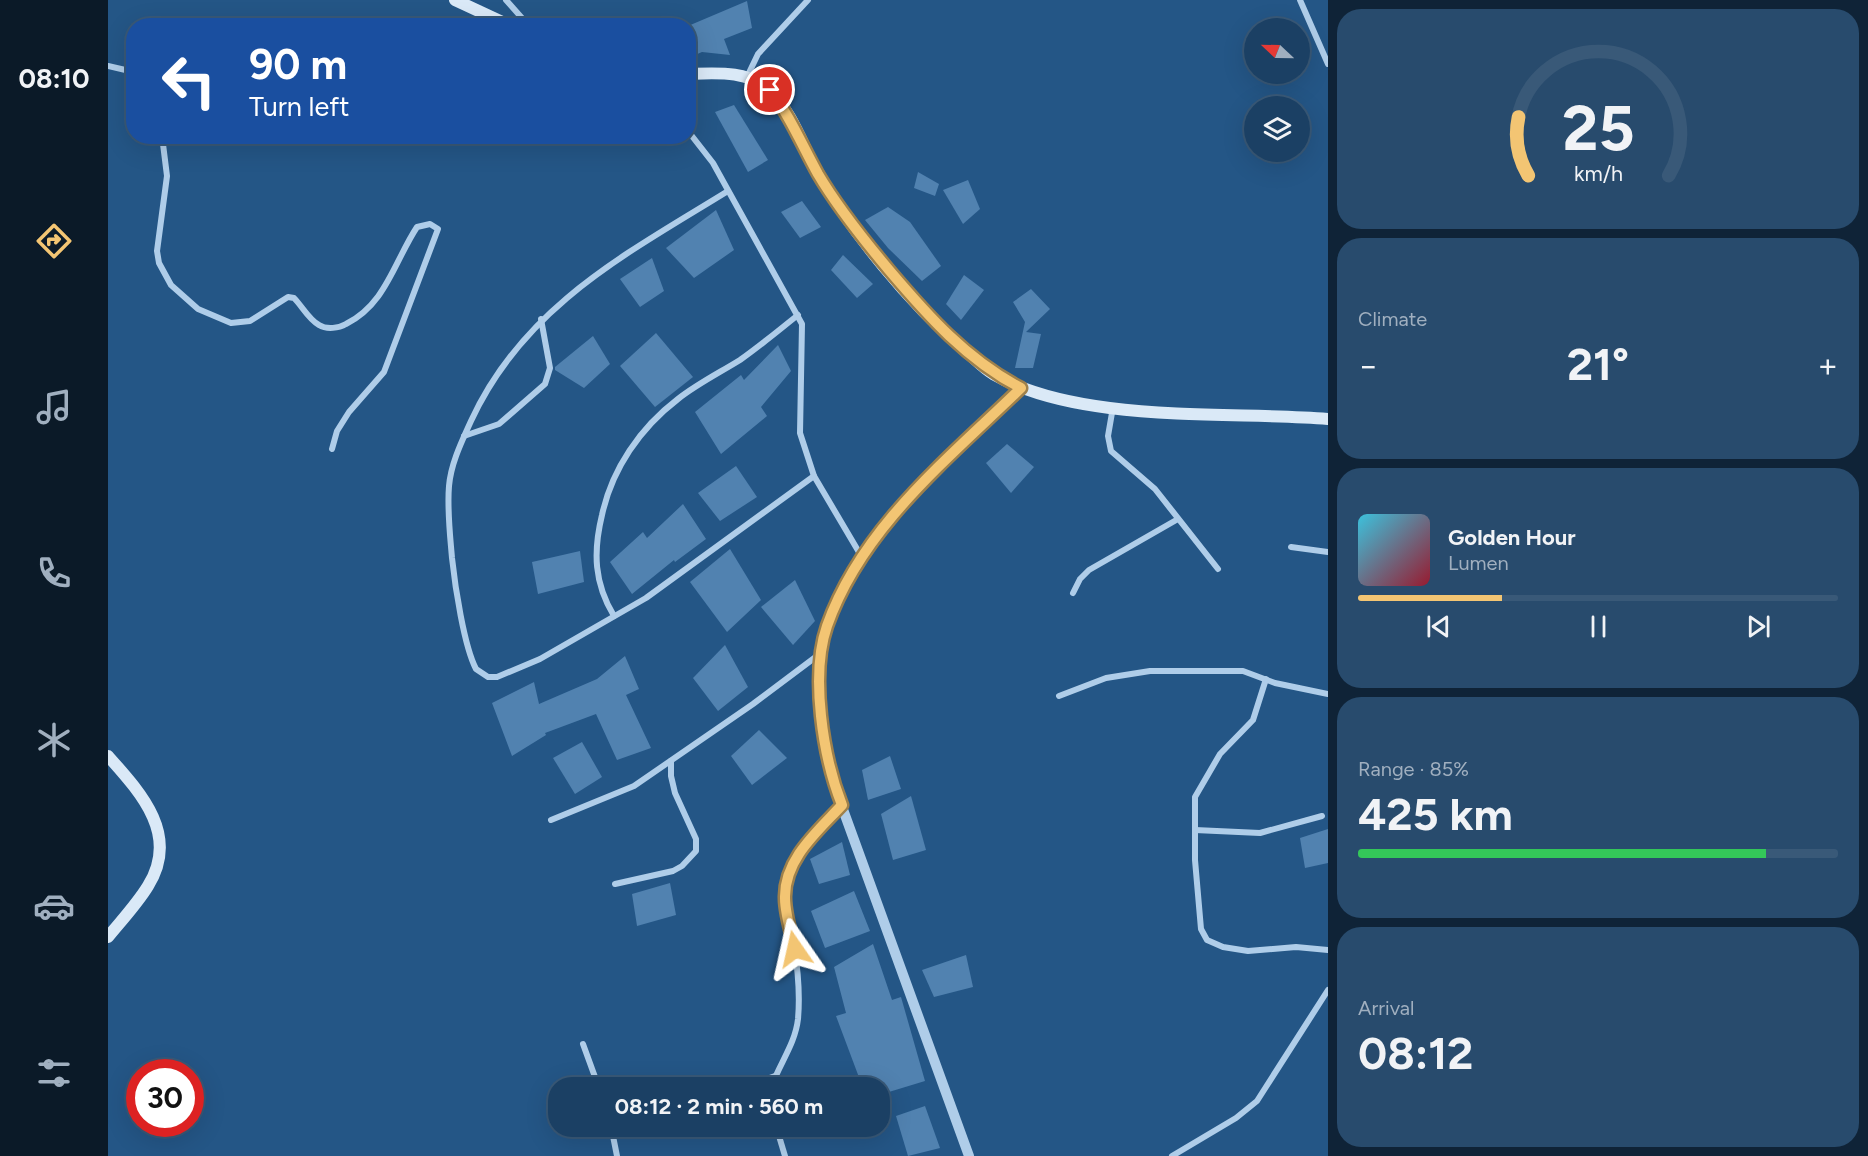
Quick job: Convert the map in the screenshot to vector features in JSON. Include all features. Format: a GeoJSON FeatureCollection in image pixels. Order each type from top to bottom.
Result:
{"type":"FeatureCollection","features":[{"type":"Feature","properties":{"kind":"main road"},"geometry":{"type":"LineString","coordinates":[[455,0],[494,18]]}},
{"type":"Feature","properties":{"kind":"main road"},"geometry":{"type":"LineString","coordinates":[[696,74],[720,73],[747,77],[774,96],[833,198],[858,233],[925,312],[991,372],[1021,388],[1082,403],[1113,407],[1328,420]]}},
{"type":"Feature","properties":{"kind":"main road"},"geometry":{"type":"LineString","coordinates":[[108,756],[154,815],[159,828],[160,848],[157,867],[148,885],[108,937]]}},
{"type":"Feature","properties":{"kind":"street"},"geometry":{"type":"LineString","coordinates":[[506,0],[522,18]]}},
{"type":"Feature","properties":{"kind":"street"},"geometry":{"type":"LineString","coordinates":[[747,77],[758,54],[808,0]]}},
{"type":"Feature","properties":{"kind":"street"},"geometry":{"type":"LineString","coordinates":[[1300,0],[1328,64]]}},
{"type":"Feature","properties":{"kind":"street"},"geometry":{"type":"LineString","coordinates":[[108,66],[126,70]]}},
{"type":"Feature","properties":{"kind":"street"},"geometry":{"type":"LineString","coordinates":[[696,138],[798,315],[804,337],[799,425],[814,476],[863,559]]}},
{"type":"Feature","properties":{"kind":"street"},"geometry":{"type":"LineString","coordinates":[[163,144],[167,176],[159,224],[159,262],[171,285],[187,301],[224,321],[240,324],[250,321],[288,297],[294,298],[318,325],[342,326],[366,312],[376,302],[417,227],[430,224],[438,229],[384,372],[349,412],[337,431],[332,449]]}},
{"type":"Feature","properties":{"kind":"street"},"geometry":{"type":"LineString","coordinates":[[728,191],[621,257],[541,319],[508,356],[479,404],[465,436],[449,484],[449,527],[454,579],[476,669],[488,677],[497,677],[540,659],[646,598],[814,476]]}},
{"type":"Feature","properties":{"kind":"street"},"geometry":{"type":"LineString","coordinates":[[614,616],[601,593],[596,560],[598,530],[604,502],[617,470],[641,434],[678,398],[740,360],[798,315]]}},
{"type":"Feature","properties":{"kind":"street"},"geometry":{"type":"LineString","coordinates":[[465,436],[499,424],[545,384],[550,368],[541,319]]}},
{"type":"Feature","properties":{"kind":"street"},"geometry":{"type":"LineString","coordinates":[[969,1156],[842,805],[824,742],[821,652],[827,626],[844,590],[898,507],[1021,388]]}},
{"type":"Feature","properties":{"kind":"street"},"geometry":{"type":"LineString","coordinates":[[1113,407],[1108,436],[1111,451],[1142,475],[1218,569]]}},
{"type":"Feature","properties":{"kind":"street"},"geometry":{"type":"LineString","coordinates":[[1073,593],[1080,579],[1089,570],[1179,519]]}},
{"type":"Feature","properties":{"kind":"street"},"geometry":{"type":"LineString","coordinates":[[1291,547],[1328,552]]}},
{"type":"Feature","properties":{"kind":"street"},"geometry":{"type":"LineString","coordinates":[[551,820],[634,786],[821,652]]}},
{"type":"Feature","properties":{"kind":"street"},"geometry":{"type":"LineString","coordinates":[[1059,696],[1116,675],[1150,670],[1233,670],[1328,694]]}},
{"type":"Feature","properties":{"kind":"street"},"geometry":{"type":"LineString","coordinates":[[1266,679],[1253,720],[1220,754],[1195,797],[1194,830],[1201,929],[1207,940],[1223,947],[1248,951],[1296,947],[1328,950]]}},
{"type":"Feature","properties":{"kind":"street"},"geometry":{"type":"LineString","coordinates":[[615,884],[673,871],[682,866],[696,850],[696,839],[675,793],[671,776],[671,761]]}},
{"type":"Feature","properties":{"kind":"street"},"geometry":{"type":"LineString","coordinates":[[772,1077],[775,1076],[789,1049],[798,1020],[799,988],[795,949],[784,898],[788,874],[795,859],[842,805]]}},
{"type":"Feature","properties":{"kind":"street"},"geometry":{"type":"LineString","coordinates":[[1194,830],[1260,833],[1322,816]]}},
{"type":"Feature","properties":{"kind":"street"},"geometry":{"type":"LineString","coordinates":[[1172,1156],[1236,1118],[1257,1101],[1328,990]]}},
{"type":"Feature","properties":{"kind":"street"},"geometry":{"type":"LineString","coordinates":[[583,1044],[595,1077]]}},
{"type":"Feature","properties":{"kind":"street"},"geometry":{"type":"LineString","coordinates":[[613,1137],[617,1156]]}},
{"type":"Feature","properties":{"kind":"street"},"geometry":{"type":"LineString","coordinates":[[779,1137],[785,1156]]}},
{"type":"Feature","properties":{"kind":"building"},"geometry":{"type":"Polygon","coordinates":[[[747,1],[752,28],[724,39],[730,55],[702,52],[696,55],[696,23],[747,1]]]}},
{"type":"Feature","properties":{"kind":"building"},"geometry":{"type":"Polygon","coordinates":[[[734,105],[768,160],[748,172],[715,112],[734,105]]]}},
{"type":"Feature","properties":{"kind":"building"},"geometry":{"type":"Polygon","coordinates":[[[918,172],[939,184],[935,196],[914,188],[918,172]]]}},
{"type":"Feature","properties":{"kind":"building"},"geometry":{"type":"Polygon","coordinates":[[[968,180],[980,209],[963,224],[943,190],[968,180]]]}},
{"type":"Feature","properties":{"kind":"building"},"geometry":{"type":"Polygon","coordinates":[[[802,201],[821,227],[800,238],[781,212],[802,201]]]}},
{"type":"Feature","properties":{"kind":"building"},"geometry":{"type":"Polygon","coordinates":[[[888,207],[910,222],[941,266],[922,281],[888,248],[865,220],[888,207]]]}},
{"type":"Feature","properties":{"kind":"building"},"geometry":{"type":"Polygon","coordinates":[[[716,210],[734,250],[694,278],[666,248],[716,210]]]}},
{"type":"Feature","properties":{"kind":"building"},"geometry":{"type":"Polygon","coordinates":[[[843,255],[873,284],[857,298],[831,270],[843,255]]]}},
{"type":"Feature","properties":{"kind":"building"},"geometry":{"type":"Polygon","coordinates":[[[652,258],[664,291],[640,307],[620,279],[652,258]]]}},
{"type":"Feature","properties":{"kind":"building"},"geometry":{"type":"Polygon","coordinates":[[[964,275],[984,290],[961,320],[946,304],[964,275]]]}},
{"type":"Feature","properties":{"kind":"building"},"geometry":{"type":"Polygon","coordinates":[[[1031,289],[1050,309],[1026,332],[1041,334],[1033,368],[1015,368],[1025,322],[1013,302],[1031,289]]]}},
{"type":"Feature","properties":{"kind":"building"},"geometry":{"type":"Polygon","coordinates":[[[656,333],[693,377],[655,407],[620,366],[656,333]]]}},
{"type":"Feature","properties":{"kind":"building"},"geometry":{"type":"Polygon","coordinates":[[[593,336],[610,364],[584,388],[555,370],[555,367],[593,336]]]}},
{"type":"Feature","properties":{"kind":"building"},"geometry":{"type":"Polygon","coordinates":[[[778,345],[791,371],[761,407],[767,416],[721,454],[695,412],[741,375],[744,380],[778,345]]]}},
{"type":"Feature","properties":{"kind":"building"},"geometry":{"type":"Polygon","coordinates":[[[1007,444],[1034,467],[1011,493],[986,463],[1007,444]]]}},
{"type":"Feature","properties":{"kind":"building"},"geometry":{"type":"Polygon","coordinates":[[[736,466],[757,497],[720,521],[698,493],[736,466]]]}},
{"type":"Feature","properties":{"kind":"building"},"geometry":{"type":"Polygon","coordinates":[[[683,504],[706,539],[675,562],[674,560],[632,594],[610,562],[643,532],[647,538],[683,504]]]}},
{"type":"Feature","properties":{"kind":"building"},"geometry":{"type":"Polygon","coordinates":[[[730,549],[761,600],[727,632],[690,582],[730,549]]]}},
{"type":"Feature","properties":{"kind":"building"},"geometry":{"type":"Polygon","coordinates":[[[580,551],[584,582],[538,594],[532,562],[580,551]]]}},
{"type":"Feature","properties":{"kind":"building"},"geometry":{"type":"Polygon","coordinates":[[[795,580],[815,621],[793,645],[761,607],[795,580]]]}},
{"type":"Feature","properties":{"kind":"building"},"geometry":{"type":"Polygon","coordinates":[[[725,645],[748,687],[718,711],[693,678],[725,645]]]}},
{"type":"Feature","properties":{"kind":"building"},"geometry":{"type":"Polygon","coordinates":[[[625,656],[639,689],[626,695],[651,748],[617,760],[596,714],[545,733],[546,735],[512,756],[492,703],[534,682],[539,704],[597,679],[625,656]]]}},
{"type":"Feature","properties":{"kind":"building"},"geometry":{"type":"Polygon","coordinates":[[[759,730],[787,758],[752,785],[731,756],[759,730]]]}},
{"type":"Feature","properties":{"kind":"building"},"geometry":{"type":"Polygon","coordinates":[[[582,742],[602,777],[575,794],[553,758],[582,742]]]}},
{"type":"Feature","properties":{"kind":"building"},"geometry":{"type":"Polygon","coordinates":[[[890,756],[901,789],[868,800],[862,770],[890,756]]]}},
{"type":"Feature","properties":{"kind":"building"},"geometry":{"type":"Polygon","coordinates":[[[911,796],[926,850],[893,860],[881,814],[911,796]]]}},
{"type":"Feature","properties":{"kind":"building"},"geometry":{"type":"Polygon","coordinates":[[[1328,829],[1328,863],[1305,868],[1300,838],[1328,829]]]}},
{"type":"Feature","properties":{"kind":"building"},"geometry":{"type":"Polygon","coordinates":[[[842,842],[850,875],[819,884],[810,859],[842,842]]]}},
{"type":"Feature","properties":{"kind":"building"},"geometry":{"type":"Polygon","coordinates":[[[670,883],[676,915],[637,926],[632,894],[670,883]]]}},
{"type":"Feature","properties":{"kind":"building"},"geometry":{"type":"Polygon","coordinates":[[[854,891],[870,931],[825,948],[811,911],[854,891]]]}},
{"type":"Feature","properties":{"kind":"building"},"geometry":{"type":"Polygon","coordinates":[[[873,944],[892,1000],[901,997],[925,1081],[890,1092],[890,1077],[859,1077],[836,1016],[846,1013],[834,967],[873,944]]]}},
{"type":"Feature","properties":{"kind":"building"},"geometry":{"type":"Polygon","coordinates":[[[966,955],[973,987],[934,997],[922,970],[966,955]]]}},
{"type":"Feature","properties":{"kind":"building"},"geometry":{"type":"Polygon","coordinates":[[[925,1106],[940,1148],[908,1156],[896,1116],[925,1106]]]}},
{"type":"Feature","properties":{"kind":"route"},"geometry":{"type":"LineString","coordinates":[[770,90],[788,116],[833,198],[858,233],[948,336],[991,372],[1021,388],[898,507],[855,571],[827,626],[821,660],[821,708],[824,742],[842,805],[816,832],[795,859],[788,874],[784,898],[795,949]]}}]}
